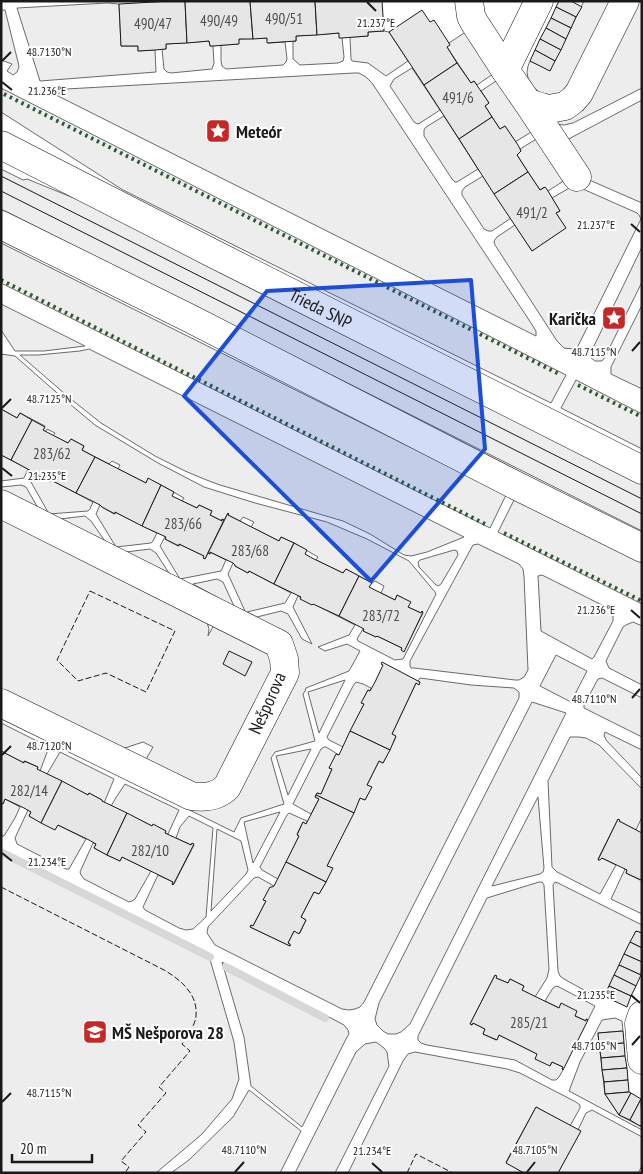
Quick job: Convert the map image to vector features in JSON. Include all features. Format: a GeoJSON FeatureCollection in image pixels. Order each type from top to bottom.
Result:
{"type":"FeatureCollection","features":[{"type":"Feature","properties":{"kind":"street"},"geometry":{"type":"LineString","coordinates":[[469,1],[471,16],[474,22],[577,178]]}},
{"type":"Feature","properties":{"kind":"street"},"geometry":{"type":"LineString","coordinates":[[505,70],[539,1]]}},
{"type":"Feature","properties":{"kind":"street"},"geometry":{"type":"LineString","coordinates":[[528,103],[549,109],[565,106],[573,100],[579,93],[625,1]]}},
{"type":"Feature","properties":{"kind":"street","name":"Trieda SNP"},"geometry":{"type":"LineString","coordinates":[[1,145],[642,470]]}},
{"type":"Feature","properties":{"kind":"street"},"geometry":{"type":"LineString","coordinates":[[1,225],[189,318],[642,548]]}},
{"type":"Feature","properties":{"kind":"street","name":"Nešporova"},"geometry":{"type":"LineString","coordinates":[[1,504],[279,644],[284,659],[285,673],[227,786],[222,792],[208,797],[191,796],[1,703]]}},
{"type":"Feature","properties":{"kind":"street"},"geometry":{"type":"LineString","coordinates":[[642,1015],[639,1024],[642,1060]]}},
{"type":"Feature","properties":{"kind":"highlighted area"},"geometry":{"type":"Polygon","coordinates":[[[471,280],[485,449],[371,581],[184,396],[267,291],[471,280]]]}},
{"type":"Feature","properties":{"kind":"shaded area"},"geometry":{"type":"Polygon","coordinates":[[[584,1],[642,1],[642,88],[573,123],[556,124],[554,96],[542,94],[533,87],[528,78],[528,66],[530,61],[550,70],[584,1]]]}},
{"type":"Feature","properties":{"kind":"shaded area"},"geometry":{"type":"Polygon","coordinates":[[[119,4],[121,46],[138,46],[138,51],[155,50],[156,72],[40,81],[17,8],[119,4]]]}},
{"type":"Feature","properties":{"kind":"shaded area"},"geometry":{"type":"Polygon","coordinates":[[[1,10],[5,10],[19,67],[13,75],[7,71],[12,64],[1,60],[1,10]]]}},
{"type":"Feature","properties":{"kind":"shaded area"},"geometry":{"type":"Polygon","coordinates":[[[467,31],[493,74],[477,85],[474,81],[471,83],[447,47],[449,43],[467,31]]]}},
{"type":"Feature","properties":{"kind":"shaded area"},"geometry":{"type":"Polygon","coordinates":[[[368,32],[389,32],[408,61],[386,76],[368,63],[352,61],[350,37],[368,36],[368,32]]]}},
{"type":"Feature","properties":{"kind":"shaded area"},"geometry":{"type":"Polygon","coordinates":[[[339,33],[342,38],[343,61],[338,63],[300,65],[293,59],[293,42],[296,41],[296,36],[339,33]]]}},
{"type":"Feature","properties":{"kind":"shaded area"},"geometry":{"type":"Polygon","coordinates":[[[267,38],[268,43],[285,42],[287,59],[283,65],[226,69],[222,66],[221,45],[238,44],[239,39],[267,38]]]}},
{"type":"Feature","properties":{"kind":"shaded area"},"geometry":{"type":"Polygon","coordinates":[[[209,41],[210,46],[213,46],[214,63],[212,69],[171,73],[164,69],[162,49],[166,49],[166,44],[209,41]]]}},
{"type":"Feature","properties":{"kind":"shaded area"},"geometry":{"type":"Polygon","coordinates":[[[412,68],[440,110],[417,124],[390,86],[394,79],[412,68]]]}},
{"type":"Feature","properties":{"kind":"shaded area"},"geometry":{"type":"Polygon","coordinates":[[[359,73],[372,83],[531,323],[536,331],[536,336],[56,95],[66,89],[359,73]]]}},
{"type":"Feature","properties":{"kind":"shaded area"},"geometry":{"type":"Polygon","coordinates":[[[496,81],[533,131],[515,142],[505,126],[500,129],[485,106],[489,103],[481,91],[496,81]]]}},
{"type":"Feature","properties":{"kind":"shaded area"},"geometry":{"type":"Polygon","coordinates":[[[1,88],[566,375],[551,403],[123,190],[1,112],[1,88]]]}},
{"type":"Feature","properties":{"kind":"shaded area"},"geometry":{"type":"Polygon","coordinates":[[[642,100],[642,203],[587,179],[563,142],[642,100]]]}},
{"type":"Feature","properties":{"kind":"shaded area"},"geometry":{"type":"Polygon","coordinates":[[[444,116],[478,169],[457,182],[452,179],[424,136],[426,127],[444,116]]]}},
{"type":"Feature","properties":{"kind":"shaded area"},"geometry":{"type":"Polygon","coordinates":[[[538,138],[564,179],[548,191],[544,187],[540,190],[517,155],[521,151],[520,149],[538,138]]]}},
{"type":"Feature","properties":{"kind":"shaded area"},"geometry":{"type":"Polygon","coordinates":[[[1,169],[23,180],[27,179],[96,207],[642,481],[642,531],[1,209],[1,169]]]}},
{"type":"Feature","properties":{"kind":"shaded area"},"geometry":{"type":"Polygon","coordinates":[[[483,176],[511,218],[492,231],[484,229],[462,195],[465,187],[483,176]]]}},
{"type":"Feature","properties":{"kind":"shaded area"},"geometry":{"type":"Polygon","coordinates":[[[571,187],[583,189],[637,213],[641,219],[577,348],[573,349],[564,348],[557,341],[494,241],[515,225],[532,251],[565,228],[556,213],[560,211],[552,198],[571,187]]]}},
{"type":"Feature","properties":{"kind":"shaded area"},"geometry":{"type":"Polygon","coordinates":[[[1,243],[506,495],[490,528],[1,283],[1,243]]]}},
{"type":"Feature","properties":{"kind":"shaded area"},"geometry":{"type":"Polygon","coordinates":[[[642,247],[642,282],[605,357],[602,361],[595,361],[590,357],[593,348],[642,247]]]}},
{"type":"Feature","properties":{"kind":"shaded area"},"geometry":{"type":"Polygon","coordinates":[[[1,304],[85,346],[44,351],[15,351],[1,330],[1,304]]]}},
{"type":"Feature","properties":{"kind":"shaded area"},"geometry":{"type":"Polygon","coordinates":[[[642,305],[642,389],[611,374],[611,367],[642,305]]]}},
{"type":"Feature","properties":{"kind":"shaded area"},"geometry":{"type":"Polygon","coordinates":[[[89,349],[464,537],[427,552],[411,556],[404,555],[370,534],[343,521],[204,479],[155,456],[101,423],[20,355],[38,355],[89,349]]]}},
{"type":"Feature","properties":{"kind":"shaded area"},"geometry":{"type":"Polygon","coordinates":[[[1,354],[15,356],[95,425],[158,463],[204,487],[327,522],[367,539],[409,561],[436,594],[403,659],[395,660],[357,639],[364,629],[364,631],[402,648],[404,651],[423,613],[408,607],[410,602],[397,595],[395,600],[381,593],[384,586],[375,581],[372,583],[346,569],[343,573],[316,560],[318,557],[294,543],[281,537],[279,541],[251,527],[254,522],[243,517],[240,521],[228,515],[228,513],[222,521],[210,515],[212,511],[199,505],[197,508],[182,501],[184,498],[161,485],[148,479],[146,483],[118,469],[120,465],[112,461],[109,464],[82,450],[84,446],[71,439],[68,443],[53,436],[55,433],[47,429],[45,432],[43,430],[45,426],[20,413],[17,418],[1,409],[1,354]]]}},
{"type":"Feature","properties":{"kind":"shaded area"},"geometry":{"type":"Polygon","coordinates":[[[576,380],[642,414],[642,449],[561,408],[576,380]]]}},
{"type":"Feature","properties":{"kind":"shaded area"},"geometry":{"type":"Polygon","coordinates":[[[1,455],[28,469],[24,478],[1,481],[1,455]]]}},
{"type":"Feature","properties":{"kind":"shaded area"},"geometry":{"type":"Polygon","coordinates":[[[35,473],[93,502],[90,509],[88,511],[49,514],[31,482],[35,473]]]}},
{"type":"Feature","properties":{"kind":"shaded area"},"geometry":{"type":"Polygon","coordinates":[[[21,485],[26,487],[38,508],[1,490],[1,487],[21,485]]]}},
{"type":"Feature","properties":{"kind":"shaded area"},"geometry":{"type":"Polygon","coordinates":[[[514,500],[642,563],[642,604],[498,532],[514,500]]]}},
{"type":"Feature","properties":{"kind":"shaded area"},"geometry":{"type":"Polygon","coordinates":[[[100,505],[114,514],[115,512],[157,533],[153,541],[151,543],[116,547],[96,514],[100,505]]]}},
{"type":"Feature","properties":{"kind":"shaded area"},"geometry":{"type":"Polygon","coordinates":[[[1,515],[206,619],[209,629],[208,636],[226,602],[193,584],[217,579],[223,582],[234,606],[245,611],[228,574],[233,563],[248,573],[249,571],[291,593],[285,603],[247,612],[257,617],[281,611],[288,614],[302,639],[312,644],[293,607],[298,596],[355,625],[349,635],[318,647],[325,651],[347,644],[360,651],[349,671],[306,688],[303,694],[315,741],[275,752],[271,758],[284,804],[241,818],[234,832],[133,782],[153,747],[143,742],[119,750],[1,691],[1,515]]]}},
{"type":"Feature","properties":{"kind":"shaded area"},"geometry":{"type":"Polygon","coordinates":[[[85,516],[91,521],[105,541],[60,519],[85,516]]]}},
{"type":"Feature","properties":{"kind":"shaded area"},"geometry":{"type":"Polygon","coordinates":[[[165,537],[165,539],[178,546],[179,544],[204,556],[205,559],[210,552],[226,560],[221,571],[180,579],[160,546],[165,537]]]}},
{"type":"Feature","properties":{"kind":"shaded area"},"geometry":{"type":"Polygon","coordinates":[[[478,544],[519,564],[523,569],[528,670],[524,677],[519,680],[411,668],[410,666],[410,661],[473,545],[478,544]]]}},
{"type":"Feature","properties":{"kind":"shaded area"},"geometry":{"type":"Polygon","coordinates":[[[150,549],[156,553],[169,573],[126,552],[150,549]]]}},
{"type":"Feature","properties":{"kind":"shaded area"},"geometry":{"type":"Polygon","coordinates":[[[454,550],[457,551],[458,555],[438,586],[419,567],[418,562],[454,550]]]}},
{"type":"Feature","properties":{"kind":"shaded area"},"geometry":{"type":"Polygon","coordinates":[[[542,575],[612,610],[613,621],[592,659],[541,631],[538,576],[542,575]]]}},
{"type":"Feature","properties":{"kind":"shaded area"},"geometry":{"type":"Polygon","coordinates":[[[633,622],[642,626],[642,685],[609,668],[606,661],[623,627],[633,622]]]}},
{"type":"Feature","properties":{"kind":"shaded area"},"geometry":{"type":"Polygon","coordinates":[[[556,655],[587,671],[571,702],[540,686],[556,655]]]}},
{"type":"Feature","properties":{"kind":"shaded area"},"geometry":{"type":"Polygon","coordinates":[[[420,678],[471,685],[514,688],[519,692],[519,698],[364,1002],[355,1009],[342,1009],[215,945],[207,933],[208,927],[254,878],[258,877],[274,886],[264,900],[266,901],[253,926],[251,925],[250,927],[290,946],[288,943],[294,931],[300,933],[306,920],[301,917],[314,892],[319,894],[326,882],[332,868],[327,866],[360,798],[365,800],[371,787],[367,785],[379,761],[383,763],[396,737],[392,734],[416,683],[419,684],[420,682],[418,681],[420,678]]]}},
{"type":"Feature","properties":{"kind":"shaded area"},"geometry":{"type":"Polygon","coordinates":[[[602,678],[642,698],[642,737],[584,708],[598,679],[602,678]]]}},
{"type":"Feature","properties":{"kind":"shaded area"},"geometry":{"type":"Polygon","coordinates":[[[345,680],[319,733],[308,692],[345,680]]]}},
{"type":"Feature","properties":{"kind":"shaded area"},"geometry":{"type":"Polygon","coordinates":[[[356,682],[371,688],[370,691],[368,690],[362,703],[364,704],[343,747],[327,737],[356,682]]]}},
{"type":"Feature","properties":{"kind":"shaded area"},"geometry":{"type":"Polygon","coordinates":[[[532,702],[566,713],[410,1024],[401,1032],[388,1034],[377,1025],[375,1019],[379,1003],[532,702]]]}},
{"type":"Feature","properties":{"kind":"shaded area"},"geometry":{"type":"Polygon","coordinates":[[[1,723],[49,747],[40,771],[37,769],[38,767],[25,761],[24,763],[1,751],[1,723]]]}},
{"type":"Feature","properties":{"kind":"shaded area"},"geometry":{"type":"Polygon","coordinates":[[[605,732],[642,750],[642,778],[606,740],[605,732]]]}},
{"type":"Feature","properties":{"kind":"shaded area"},"geometry":{"type":"Polygon","coordinates":[[[570,737],[586,738],[599,745],[642,789],[642,817],[636,830],[618,819],[598,859],[602,858],[616,865],[600,894],[557,872],[552,867],[548,781],[570,737]]]}},
{"type":"Feature","properties":{"kind":"shaded area"},"geometry":{"type":"Polygon","coordinates":[[[324,747],[339,755],[329,768],[332,769],[321,794],[317,793],[315,797],[319,799],[311,814],[293,804],[321,749],[324,747]]]}},
{"type":"Feature","properties":{"kind":"shaded area"},"geometry":{"type":"Polygon","coordinates":[[[311,749],[288,795],[276,756],[311,749]]]}},
{"type":"Feature","properties":{"kind":"shaded area"},"geometry":{"type":"Polygon","coordinates":[[[60,752],[114,779],[104,803],[89,793],[88,795],[47,774],[60,752]]]}},
{"type":"Feature","properties":{"kind":"shaded area"},"geometry":{"type":"Polygon","coordinates":[[[125,784],[179,810],[168,834],[165,833],[166,831],[111,806],[125,784]]]}},
{"type":"Feature","properties":{"kind":"shaded area"},"geometry":{"type":"Polygon","coordinates":[[[538,797],[543,872],[492,886],[538,797]]]}},
{"type":"Feature","properties":{"kind":"shaded area"},"geometry":{"type":"Polygon","coordinates":[[[5,799],[20,807],[4,836],[1,836],[1,803],[3,804],[5,799]]]}},
{"type":"Feature","properties":{"kind":"shaded area"},"geometry":{"type":"Polygon","coordinates":[[[28,810],[31,812],[29,816],[55,829],[58,825],[86,839],[69,869],[17,844],[15,838],[28,810]]]}},
{"type":"Feature","properties":{"kind":"shaded area"},"geometry":{"type":"Polygon","coordinates":[[[280,812],[253,863],[244,822],[280,812]]]}},
{"type":"Feature","properties":{"kind":"shaded area"},"geometry":{"type":"Polygon","coordinates":[[[289,813],[307,821],[306,824],[303,822],[297,834],[299,836],[278,879],[260,867],[289,813]]]}},
{"type":"Feature","properties":{"kind":"shaded area"},"geometry":{"type":"Polygon","coordinates":[[[189,816],[213,828],[206,917],[193,929],[186,930],[145,910],[143,907],[158,875],[174,884],[194,845],[176,838],[180,827],[189,816]]]}},
{"type":"Feature","properties":{"kind":"shaded area"},"geometry":{"type":"Polygon","coordinates":[[[217,829],[241,841],[248,870],[211,911],[217,829]]]}},
{"type":"Feature","properties":{"kind":"shaded area"},"geometry":{"type":"Polygon","coordinates":[[[93,843],[96,844],[94,848],[107,855],[120,861],[122,857],[151,871],[135,899],[129,902],[84,879],[81,875],[80,872],[93,843]]]}},
{"type":"Feature","properties":{"kind":"shaded area","name":"MŠ Nešporova 28"},"geometry":{"type":"Polygon","coordinates":[[[1,850],[209,956],[234,1042],[239,1079],[232,1099],[202,1134],[156,1173],[1,1173],[1,850]]]}},
{"type":"Feature","properties":{"kind":"shaded area"},"geometry":{"type":"Polygon","coordinates":[[[625,869],[627,870],[626,873],[640,880],[642,878],[642,914],[611,899],[625,869]]]}},
{"type":"Feature","properties":{"kind":"shaded area"},"geometry":{"type":"Polygon","coordinates":[[[542,882],[544,885],[549,969],[547,978],[535,997],[522,990],[524,986],[510,979],[508,983],[496,978],[495,975],[470,1024],[472,1025],[473,1023],[485,1029],[483,1034],[496,1040],[499,1035],[537,1054],[550,1066],[552,1062],[563,1067],[559,1077],[556,1080],[552,1080],[515,1060],[421,1043],[418,1040],[418,1036],[487,898],[542,882]]]}},
{"type":"Feature","properties":{"kind":"shaded area"},"geometry":{"type":"Polygon","coordinates":[[[555,882],[642,925],[642,933],[636,931],[602,1000],[564,979],[558,971],[553,885],[555,882]]]}},
{"type":"Feature","properties":{"kind":"shaded area"},"geometry":{"type":"Polygon","coordinates":[[[222,962],[344,1025],[348,1030],[349,1034],[302,1127],[251,1086],[244,1037],[222,962]]]}},
{"type":"Feature","properties":{"kind":"shaded area"},"geometry":{"type":"Polygon","coordinates":[[[556,986],[595,1006],[588,1020],[586,1021],[545,1001],[556,986]]]}},
{"type":"Feature","properties":{"kind":"shaded area"},"geometry":{"type":"Polygon","coordinates":[[[615,1018],[622,1021],[623,1031],[598,1033],[605,1094],[619,1115],[642,1127],[642,1130],[569,1091],[580,1062],[602,1020],[615,1018]]]}},
{"type":"Feature","properties":{"kind":"shaded area"},"geometry":{"type":"Polygon","coordinates":[[[376,1042],[387,1052],[389,1066],[335,1173],[295,1173],[356,1052],[365,1044],[376,1042]]]}},
{"type":"Feature","properties":{"kind":"shaded area"},"geometry":{"type":"Polygon","coordinates":[[[415,1052],[520,1073],[576,1102],[580,1105],[580,1108],[570,1126],[536,1107],[506,1162],[524,1173],[348,1173],[403,1061],[408,1054],[415,1052]]]}},
{"type":"Feature","properties":{"kind":"shaded area"},"geometry":{"type":"Polygon","coordinates":[[[249,1090],[301,1131],[280,1173],[171,1173],[189,1160],[233,1117],[249,1090]]]}},
{"type":"Feature","properties":{"kind":"shaded area"},"geometry":{"type":"Polygon","coordinates":[[[592,1110],[642,1137],[642,1166],[638,1173],[558,1173],[580,1131],[578,1130],[586,1113],[592,1110]]]}},
{"type":"Feature","properties":{"kind":"building"},"geometry":{"type":"Polygon","coordinates":[[[185,1],[187,43],[166,44],[166,49],[138,51],[138,46],[121,46],[119,4],[185,1]]]}},
{"type":"Feature","properties":{"kind":"building"},"geometry":{"type":"Polygon","coordinates":[[[185,1],[250,1],[253,39],[239,39],[239,44],[213,46],[210,46],[209,41],[187,43],[185,1]]]}},
{"type":"Feature","properties":{"kind":"building"},"geometry":{"type":"Polygon","coordinates":[[[250,1],[315,1],[317,35],[296,36],[296,41],[267,43],[267,38],[253,39],[250,1]]]}},
{"type":"Feature","properties":{"kind":"building"},"geometry":{"type":"Polygon","coordinates":[[[315,1],[382,1],[384,31],[368,32],[368,36],[342,38],[339,38],[339,33],[317,35],[315,1]]]}},
{"type":"Feature","properties":{"kind":"building"},"geometry":{"type":"Polygon","coordinates":[[[559,1],[571,1],[582,7],[576,17],[556,7],[559,1]]]}},
{"type":"Feature","properties":{"kind":"building"},"geometry":{"type":"Polygon","coordinates":[[[556,7],[576,17],[571,28],[551,18],[556,7]]]}},
{"type":"Feature","properties":{"kind":"building"},"geometry":{"type":"Polygon","coordinates":[[[422,10],[430,22],[434,20],[450,45],[447,47],[457,63],[424,85],[389,32],[422,10]]]}},
{"type":"Feature","properties":{"kind":"building"},"geometry":{"type":"Polygon","coordinates":[[[551,18],[571,28],[566,39],[546,28],[551,18]]]}},
{"type":"Feature","properties":{"kind":"building"},"geometry":{"type":"Polygon","coordinates":[[[546,28],[566,39],[561,50],[540,39],[546,28]]]}},
{"type":"Feature","properties":{"kind":"building"},"geometry":{"type":"Polygon","coordinates":[[[540,39],[561,50],[555,61],[535,50],[540,39]]]}},
{"type":"Feature","properties":{"kind":"building"},"geometry":{"type":"Polygon","coordinates":[[[535,50],[555,61],[550,71],[530,61],[535,50]]]}},
{"type":"Feature","properties":{"kind":"building"},"geometry":{"type":"Polygon","coordinates":[[[457,63],[471,83],[474,81],[489,103],[485,106],[492,117],[459,139],[424,85],[457,63]]]}},
{"type":"Feature","properties":{"kind":"building"},"geometry":{"type":"Polygon","coordinates":[[[492,117],[500,129],[505,126],[518,145],[521,151],[517,155],[528,172],[494,194],[459,139],[492,117]]]}},
{"type":"Feature","properties":{"kind":"building"},"geometry":{"type":"Polygon","coordinates":[[[528,172],[540,190],[545,187],[548,191],[560,211],[556,213],[566,228],[532,251],[494,194],[528,172]]]}},
{"type":"Feature","properties":{"kind":"building"},"geometry":{"type":"Polygon","coordinates":[[[1,409],[17,418],[20,413],[32,420],[11,460],[1,455],[1,409]]]}},
{"type":"Feature","properties":{"kind":"building"},"geometry":{"type":"Polygon","coordinates":[[[32,420],[45,427],[43,430],[68,443],[71,439],[84,446],[82,450],[95,457],[76,493],[51,480],[50,482],[11,460],[32,420]]]}},
{"type":"Feature","properties":{"kind":"building"},"geometry":{"type":"Polygon","coordinates":[[[95,457],[146,483],[148,478],[161,485],[142,526],[76,493],[95,457]]]}},
{"type":"Feature","properties":{"kind":"building"},"geometry":{"type":"Polygon","coordinates":[[[161,485],[174,492],[172,496],[197,508],[199,505],[212,511],[210,515],[222,521],[222,519],[224,520],[205,559],[203,558],[204,556],[179,544],[179,546],[165,539],[166,537],[142,526],[161,485]]]}},
{"type":"Feature","properties":{"kind":"building"},"geometry":{"type":"Polygon","coordinates":[[[228,513],[228,515],[279,541],[281,537],[294,543],[274,584],[249,571],[248,573],[210,552],[210,554],[208,553],[228,513]]]}},
{"type":"Feature","properties":{"kind":"building"},"geometry":{"type":"Polygon","coordinates":[[[294,543],[307,550],[305,554],[312,558],[343,573],[346,569],[359,576],[339,616],[312,605],[300,599],[301,597],[274,584],[294,543]]]}},
{"type":"Feature","properties":{"kind":"building"},"geometry":{"type":"Polygon","coordinates":[[[359,576],[372,583],[369,587],[395,600],[397,595],[411,602],[408,607],[421,613],[423,612],[404,652],[401,650],[402,648],[363,631],[364,629],[339,616],[359,576]]]}},
{"type":"Feature","properties":{"kind":"building"},"geometry":{"type":"Polygon","coordinates":[[[229,651],[252,662],[245,676],[223,664],[229,651]]]}},
{"type":"Feature","properties":{"kind":"building"},"geometry":{"type":"Polygon","coordinates":[[[382,662],[420,682],[419,685],[416,683],[392,734],[396,736],[390,750],[350,731],[364,704],[361,703],[368,690],[370,691],[383,665],[381,664],[382,662]]]}},
{"type":"Feature","properties":{"kind":"building"},"geometry":{"type":"Polygon","coordinates":[[[350,731],[390,750],[383,763],[379,761],[367,785],[372,787],[365,800],[360,798],[354,813],[316,795],[317,793],[321,794],[332,769],[329,768],[336,754],[339,755],[350,731]]]}},
{"type":"Feature","properties":{"kind":"building"},"geometry":{"type":"Polygon","coordinates":[[[1,751],[24,763],[24,761],[38,767],[37,769],[62,781],[41,823],[29,816],[31,812],[24,808],[5,799],[3,804],[1,803],[1,751]]]}},
{"type":"Feature","properties":{"kind":"building"},"geometry":{"type":"Polygon","coordinates":[[[62,781],[127,813],[107,855],[94,848],[96,844],[89,840],[58,825],[55,830],[41,823],[62,781]]]}},
{"type":"Feature","properties":{"kind":"building"},"geometry":{"type":"Polygon","coordinates":[[[316,795],[354,813],[327,866],[333,868],[326,882],[286,862],[299,836],[297,835],[303,822],[306,824],[319,799],[315,797],[316,795]]]}},
{"type":"Feature","properties":{"kind":"building"},"geometry":{"type":"Polygon","coordinates":[[[127,813],[152,826],[153,824],[166,831],[165,833],[191,845],[192,843],[194,844],[173,885],[173,882],[122,857],[120,861],[107,855],[127,813]]]}},
{"type":"Feature","properties":{"kind":"building"},"geometry":{"type":"Polygon","coordinates":[[[618,819],[642,833],[641,880],[626,873],[627,870],[602,858],[598,860],[618,819]]]}},
{"type":"Feature","properties":{"kind":"building"},"geometry":{"type":"Polygon","coordinates":[[[286,862],[326,882],[319,894],[314,892],[301,917],[306,920],[299,934],[294,931],[288,943],[290,946],[250,927],[251,925],[253,926],[266,901],[263,900],[270,887],[274,886],[286,862]]]}},
{"type":"Feature","properties":{"kind":"building"},"geometry":{"type":"Polygon","coordinates":[[[636,931],[642,933],[642,948],[630,942],[636,931]]]}},
{"type":"Feature","properties":{"kind":"building"},"geometry":{"type":"Polygon","coordinates":[[[630,942],[642,948],[642,962],[624,954],[630,942]]]}},
{"type":"Feature","properties":{"kind":"building"},"geometry":{"type":"Polygon","coordinates":[[[624,954],[642,962],[641,975],[619,965],[624,954]]]}},
{"type":"Feature","properties":{"kind":"building"},"geometry":{"type":"Polygon","coordinates":[[[619,965],[641,975],[636,986],[614,975],[619,965]]]}},
{"type":"Feature","properties":{"kind":"building"},"geometry":{"type":"Polygon","coordinates":[[[495,975],[497,976],[496,978],[508,983],[510,979],[524,986],[522,990],[559,1008],[561,1003],[577,1011],[575,1016],[586,1021],[586,1019],[588,1020],[563,1070],[563,1067],[552,1062],[550,1066],[535,1059],[537,1054],[499,1035],[497,1040],[483,1034],[485,1029],[473,1023],[472,1025],[470,1024],[495,975]]]}},
{"type":"Feature","properties":{"kind":"building"},"geometry":{"type":"Polygon","coordinates":[[[614,975],[636,986],[631,996],[609,986],[614,975]]]}},
{"type":"Feature","properties":{"kind":"building"},"geometry":{"type":"Polygon","coordinates":[[[609,986],[631,996],[627,1007],[604,996],[609,986]]]}},
{"type":"Feature","properties":{"kind":"building"},"geometry":{"type":"Polygon","coordinates":[[[623,1031],[624,1043],[599,1045],[598,1033],[623,1031]]]}},
{"type":"Feature","properties":{"kind":"building"},"geometry":{"type":"Polygon","coordinates":[[[624,1043],[625,1056],[601,1058],[599,1045],[624,1043]]]}},
{"type":"Feature","properties":{"kind":"building"},"geometry":{"type":"Polygon","coordinates":[[[625,1056],[627,1068],[602,1070],[601,1058],[625,1056]]]}},
{"type":"Feature","properties":{"kind":"building"},"geometry":{"type":"Polygon","coordinates":[[[627,1068],[628,1080],[604,1082],[602,1070],[627,1068]]]}},
{"type":"Feature","properties":{"kind":"building"},"geometry":{"type":"Polygon","coordinates":[[[628,1080],[629,1092],[605,1094],[604,1082],[628,1080]]]}},
{"type":"Feature","properties":{"kind":"building"},"geometry":{"type":"Polygon","coordinates":[[[631,1093],[619,1115],[605,1094],[631,1093]]]}},
{"type":"Feature","properties":{"kind":"building"},"geometry":{"type":"Polygon","coordinates":[[[631,1093],[641,1099],[630,1120],[619,1115],[631,1093]]]}},
{"type":"Feature","properties":{"kind":"building"},"geometry":{"type":"Polygon","coordinates":[[[641,1099],[642,1124],[640,1126],[630,1120],[641,1099]]]}},
{"type":"Feature","properties":{"kind":"building"},"geometry":{"type":"Polygon","coordinates":[[[536,1107],[581,1131],[558,1173],[524,1173],[506,1163],[536,1107]]]}},
{"type":"Feature","properties":{"kind":"waterway"},"geometry":{"type":"LineString","coordinates":[[1,852],[210,957]]}},
{"type":"Feature","properties":{"kind":"waterway"},"geometry":{"type":"LineString","coordinates":[[226,967],[325,1018]]}},
{"type":"Feature","properties":{"kind":"tram line"},"geometry":{"type":"LineString","coordinates":[[1,176],[642,499]]}},
{"type":"Feature","properties":{"kind":"tram line"},"geometry":{"type":"LineString","coordinates":[[1,191],[642,514]]}},
{"type":"Feature","properties":{"kind":"hedge"},"geometry":{"type":"LineString","coordinates":[[4,94],[561,375]]}},
{"type":"Feature","properties":{"kind":"hedge"},"geometry":{"type":"LineString","coordinates":[[1,280],[485,524]]}},
{"type":"Feature","properties":{"kind":"hedge"},"geometry":{"type":"LineString","coordinates":[[578,385],[642,417]]}},
{"type":"Feature","properties":{"kind":"hedge"},"geometry":{"type":"LineString","coordinates":[[504,533],[642,601]]}},
{"type":"Feature","properties":{"kind":"fence"},"geometry":{"type":"LineString","coordinates":[[90,591],[175,631],[146,692],[106,673],[78,681],[57,660],[90,591]]}},
{"type":"Feature","properties":{"kind":"fence"},"geometry":{"type":"LineString","coordinates":[[1,887],[164,970],[182,983],[191,994],[196,1008],[196,1016],[182,1044],[190,1051],[159,1087],[166,1093],[138,1125],[146,1132],[121,1161],[129,1167],[125,1173]]}},
{"type":"Feature","properties":{"kind":"fence"},"geometry":{"type":"LineString","coordinates":[[407,1173],[416,1154],[453,1173]]}},
{"type":"Feature","properties":{"kind":"place","name":"Meteór"},"geometry":{"type":"Point","coordinates":[218,131]}},
{"type":"Feature","properties":{"kind":"place","name":"Karička"},"geometry":{"type":"Point","coordinates":[614,318]}},
{"type":"Feature","properties":{"kind":"place","name":"MŠ Nešporova 28"},"geometry":{"type":"Point","coordinates":[95,1032]}}]}
